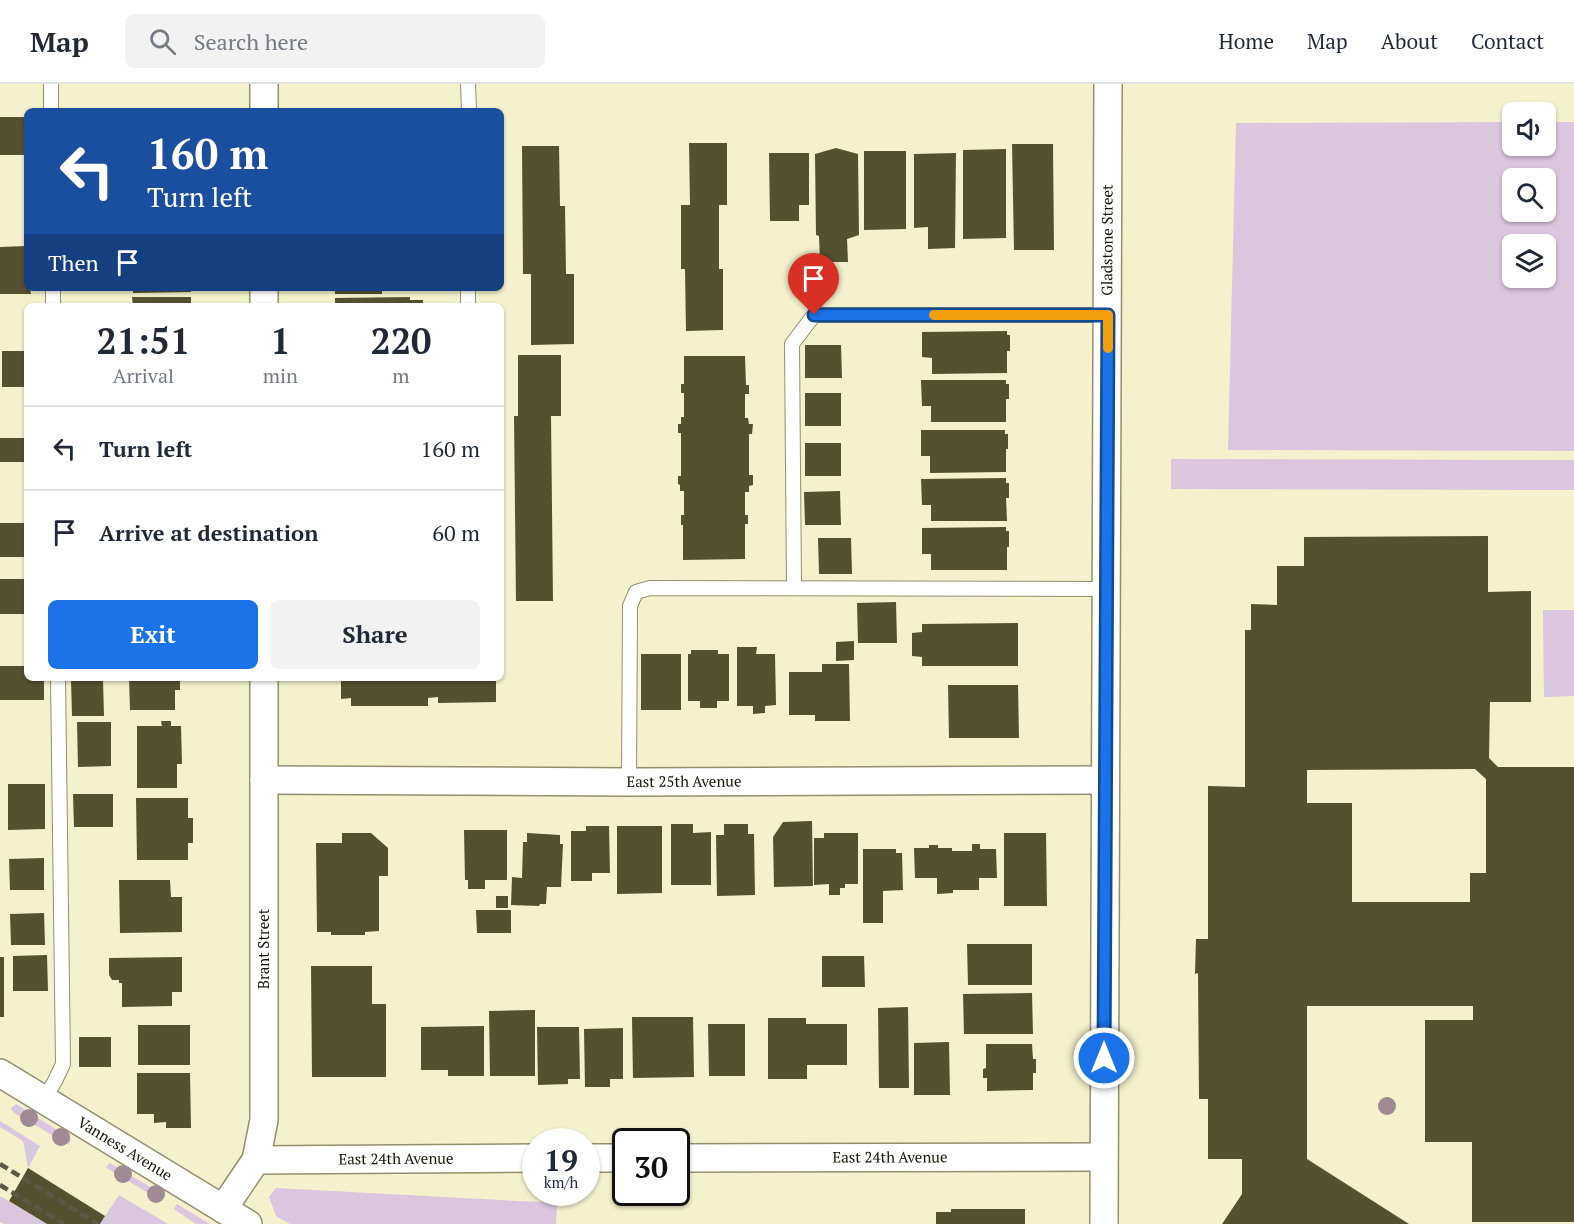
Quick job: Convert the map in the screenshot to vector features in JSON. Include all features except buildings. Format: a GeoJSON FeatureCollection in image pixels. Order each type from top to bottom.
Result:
{"type":"FeatureCollection","features":[{"type":"Feature","properties":{"kind":"street"},"geometry":{"type":"LineString","coordinates":[[264,84],[264,108]]}},
{"type":"Feature","properties":{"kind":"street","name":"Gladstone Street"},"geometry":{"type":"LineString","coordinates":[[1104,1224],[1108,84]]}},
{"type":"Feature","properties":{"kind":"street","name":"Brant Street"},"geometry":{"type":"LineString","coordinates":[[223,1209],[256,1160],[264,1120],[264,681]]}},
{"type":"Feature","properties":{"kind":"street","name":"East 25th Avenue"},"geometry":{"type":"LineString","coordinates":[[264,780],[629,782],[1105,780]]}},
{"type":"Feature","properties":{"kind":"street","name":"Vanness Avenue"},"geometry":{"type":"LineString","coordinates":[[0,1073],[248,1224]]}},
{"type":"Feature","properties":{"kind":"street","name":"East 24th Avenue"},"geometry":{"type":"LineString","coordinates":[[690,1158],[1104,1157]]}},
{"type":"Feature","properties":{"kind":"street","name":"East 24th Avenue"},"geometry":{"type":"LineString","coordinates":[[256,1160],[522,1158]]}},
{"type":"Feature","properties":{"kind":"lane"},"geometry":{"type":"LineString","coordinates":[[51,84],[51,108]]}},
{"type":"Feature","properties":{"kind":"lane"},"geometry":{"type":"LineString","coordinates":[[468,84],[468,108]]}},
{"type":"Feature","properties":{"kind":"lane"},"geometry":{"type":"LineString","coordinates":[[794,587],[792,344],[814,315],[1108,315]]}},
{"type":"Feature","properties":{"kind":"lane"},"geometry":{"type":"LineString","coordinates":[[629,782],[630,606],[636,591],[650,588],[794,587],[1106,590]]}},
{"type":"Feature","properties":{"kind":"lane"},"geometry":{"type":"LineString","coordinates":[[44,1099],[63,1064],[58,681]]}},
{"type":"Feature","properties":{"kind":"shaded area"},"geometry":{"type":"Polygon","coordinates":[[[1502,122],[1502,156],[1556,156],[1556,122],[1574,122],[1574,451],[1228,450],[1236,123],[1502,122]]]}},
{"type":"Feature","properties":{"kind":"shaded area"},"geometry":{"type":"Polygon","coordinates":[[[1171,459],[1574,460],[1574,490],[1171,489],[1171,459]]]}},
{"type":"Feature","properties":{"kind":"shaded area"},"geometry":{"type":"Polygon","coordinates":[[[1543,610],[1574,610],[1574,696],[1544,697],[1543,610]]]}},
{"type":"Feature","properties":{"kind":"shaded area"},"geometry":{"type":"Polygon","coordinates":[[[16,1104],[71,1139],[69,1145],[13,1112],[11,1108],[16,1104]]]}},
{"type":"Feature","properties":{"kind":"shaded area"},"geometry":{"type":"Polygon","coordinates":[[[0,1121],[40,1146],[28,1168],[23,1141],[0,1127],[0,1121]]]}},
{"type":"Feature","properties":{"kind":"shaded area"},"geometry":{"type":"Polygon","coordinates":[[[110,1163],[165,1196],[160,1200],[108,1169],[106,1167],[110,1163]]]}},
{"type":"Feature","properties":{"kind":"shaded area"},"geometry":{"type":"Polygon","coordinates":[[[276,1188],[522,1201],[522,1206],[557,1206],[556,1224],[290,1224],[276,1216],[269,1197],[276,1188]]]}},
{"type":"Feature","properties":{"kind":"shaded area"},"geometry":{"type":"Polygon","coordinates":[[[119,1195],[168,1224],[100,1224],[119,1195]]]}},
{"type":"Feature","properties":{"kind":"shaded area"},"geometry":{"type":"Polygon","coordinates":[[[0,1196],[47,1224],[4,1224],[0,1222],[0,1196]]]}},
{"type":"Feature","properties":{"kind":"shaded area"},"geometry":{"type":"Polygon","coordinates":[[[177,1204],[210,1224],[196,1224],[174,1209],[177,1204]]]}},
{"type":"Feature","properties":{"kind":"railway"},"geometry":{"type":"LineString","coordinates":[[0,1164],[98,1224]]}},
{"type":"Feature","properties":{"kind":"railway"},"geometry":{"type":"LineString","coordinates":[[0,1185],[64,1224]]}},
{"type":"Feature","properties":{"kind":"slow traffic"},"geometry":{"type":"LineString","coordinates":[[934,315],[1108,315],[1108,348]]}},
{"type":"Feature","properties":{"kind":"route"},"geometry":{"type":"LineString","coordinates":[[814,315],[1108,315],[1104,1058]]}}]}
